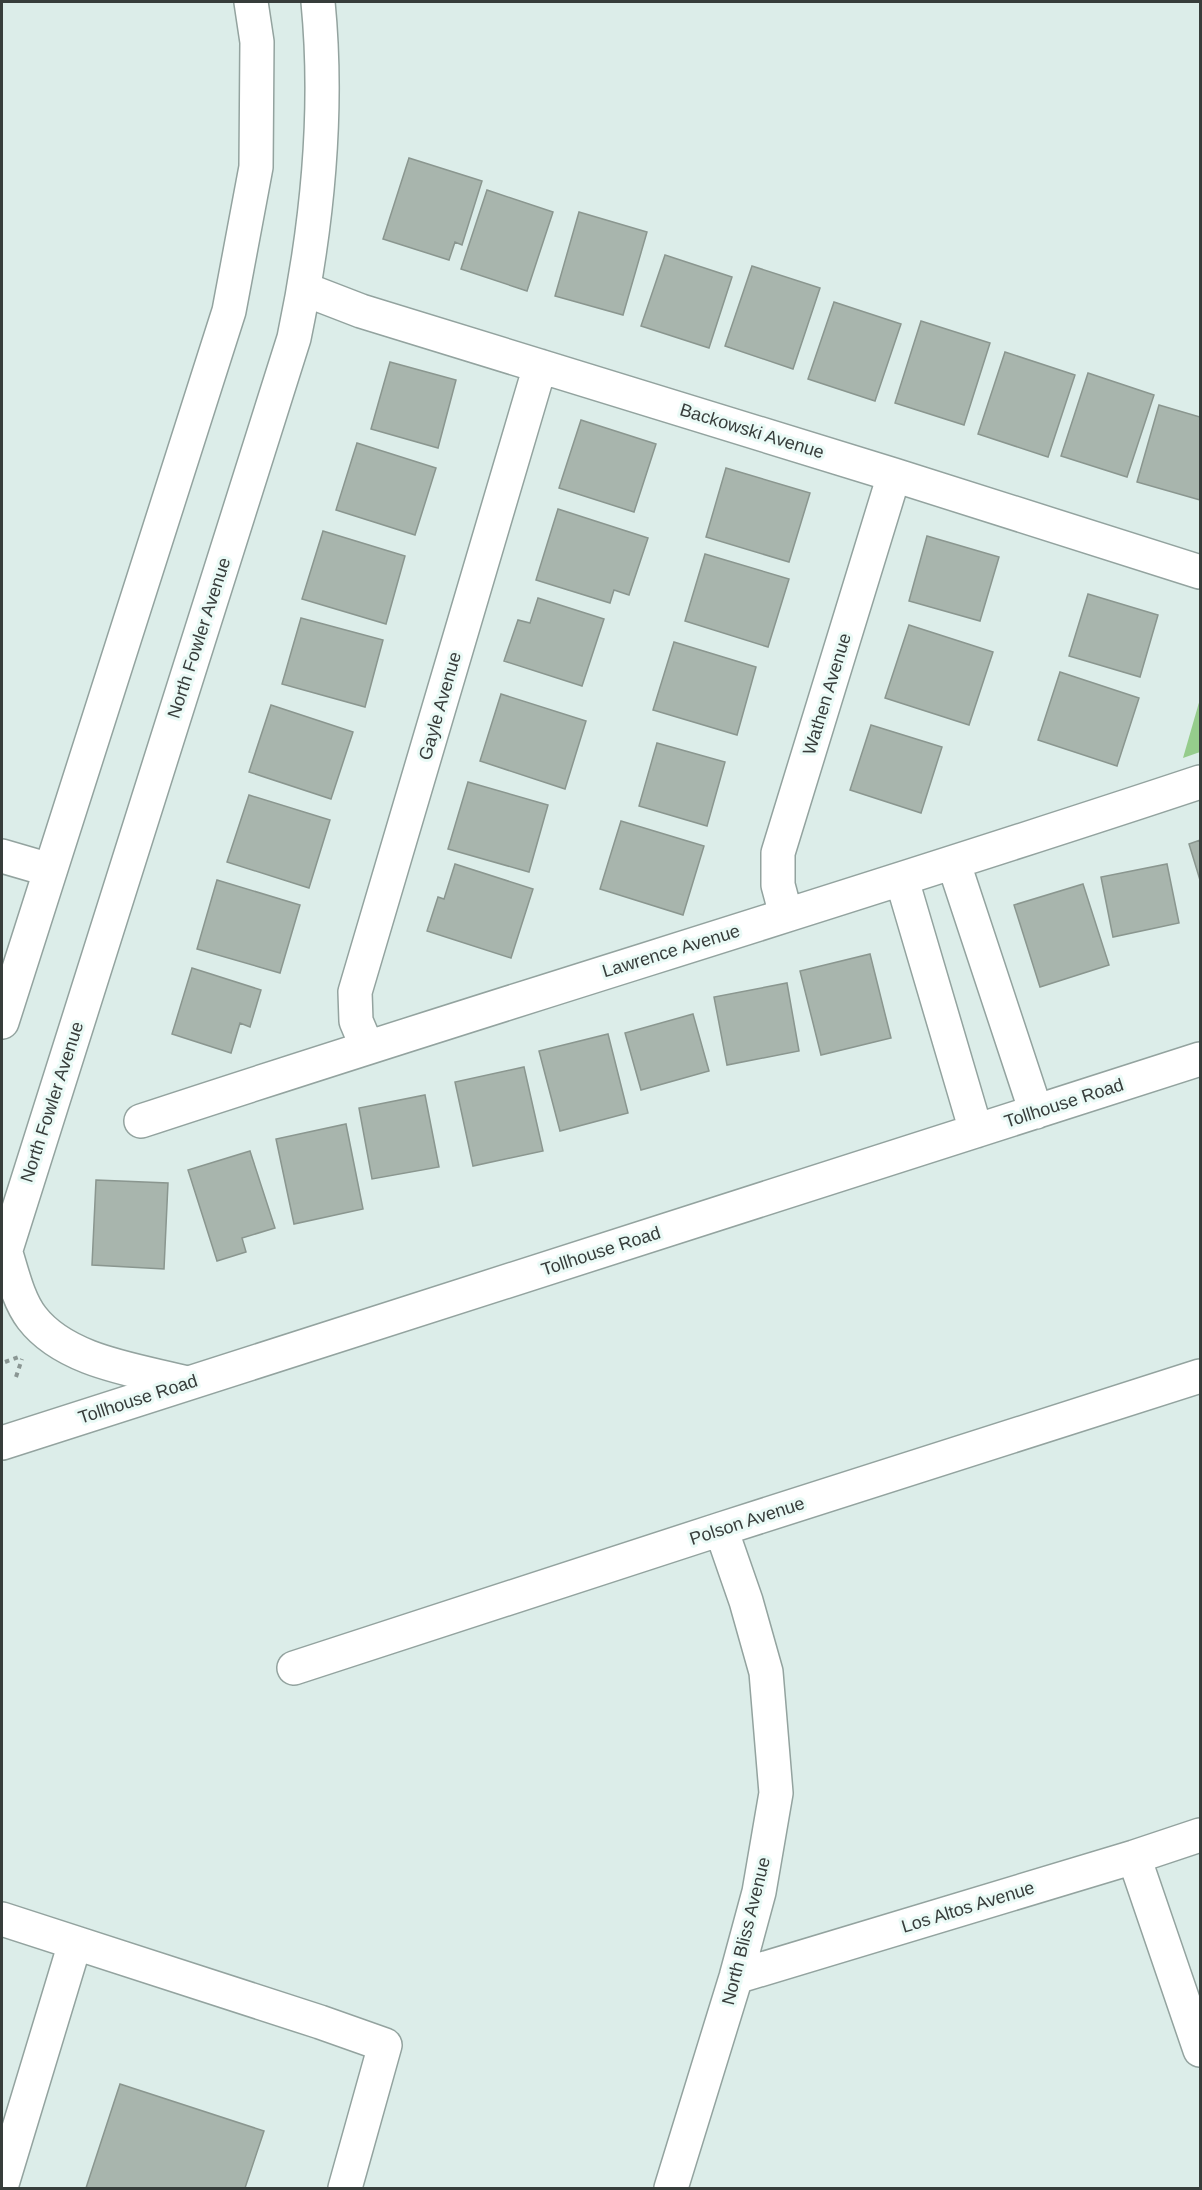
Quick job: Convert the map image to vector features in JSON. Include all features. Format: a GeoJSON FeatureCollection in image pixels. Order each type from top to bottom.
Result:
{"type":"FeatureCollection","features":[{"type":"Feature","properties":{"kind":"street"},"geometry":{"type":"LineString","coordinates":[[2,1022],[229,311],[256,167],[257,42],[250,2]]}},
{"type":"Feature","properties":{"kind":"street","name":"North Fowler Avenue"},"geometry":{"type":"LineString","coordinates":[[3,1256],[294,338],[304,289],[321,154],[322,43],[318,2]]}},
{"type":"Feature","properties":{"kind":"street","name":"Backowski Avenue"},"geometry":{"type":"LineString","coordinates":[[304,289],[361,311],[1200,572]]}},
{"type":"Feature","properties":{"kind":"street","name":"Gayle Avenue"},"geometry":{"type":"LineString","coordinates":[[367,1047],[356,1021],[355,992],[540,366]]}},
{"type":"Feature","properties":{"kind":"street","name":"Wathen Avenue"},"geometry":{"type":"LineString","coordinates":[[786,915],[778,885],[778,853],[894,475]]}},
{"type":"Feature","properties":{"kind":"street","name":"Lawrence Avenue"},"geometry":{"type":"LineString","coordinates":[[141,1121],[367,1047],[954,864],[1200,782]]}},
{"type":"Feature","properties":{"kind":"street"},"geometry":{"type":"LineString","coordinates":[[2,856],[50,870]]}},
{"type":"Feature","properties":{"kind":"street"},"geometry":{"type":"LineString","coordinates":[[954,864],[1036,1112]]}},
{"type":"Feature","properties":{"kind":"street"},"geometry":{"type":"LineString","coordinates":[[902,880],[976,1131]]}},
{"type":"Feature","properties":{"kind":"street","name":"Tollhouse Road"},"geometry":{"type":"LineString","coordinates":[[2,1443],[1200,1059]]}},
{"type":"Feature","properties":{"kind":"street"},"geometry":{"type":"LineString","coordinates":[[3,1256],[31,1317],[47,1335],[70,1350],[101,1361],[187,1383]]}},
{"type":"Feature","properties":{"kind":"street","name":"Polson Avenue"},"geometry":{"type":"LineString","coordinates":[[294,1668],[1200,1376]]}},
{"type":"Feature","properties":{"kind":"street","name":"North Bliss Avenue"},"geometry":{"type":"LineString","coordinates":[[671,2188],[759,1892],[776,1793],[766,1672],[746,1602],[721,1529]]}},
{"type":"Feature","properties":{"kind":"street","name":"Los Altos Avenue"},"geometry":{"type":"LineString","coordinates":[[735,1977],[1200,1835]]}},
{"type":"Feature","properties":{"kind":"street"},"geometry":{"type":"LineString","coordinates":[[1134,1857],[1200,2050]]}},
{"type":"Feature","properties":{"kind":"street"},"geometry":{"type":"LineString","coordinates":[[2,1919],[385,2045],[345,2188]]}},
{"type":"Feature","properties":{"kind":"street"},"geometry":{"type":"LineString","coordinates":[[2,2184],[75,1943]]}},
{"type":"Feature","properties":{"kind":"path"},"geometry":{"type":"LineString","coordinates":[[16,1377],[23,1355]]}},
{"type":"Feature","properties":{"kind":"green space"},"geometry":{"type":"Polygon","coordinates":[[[1200,699],[1200,752],[1183,758],[1200,699]]]}},
{"type":"Feature","properties":{"kind":"building"},"geometry":{"type":"Polygon","coordinates":[[[409,158],[482,181],[462,245],[455,242],[449,260],[383,239],[409,158]]]}},
{"type":"Feature","properties":{"kind":"building"},"geometry":{"type":"Polygon","coordinates":[[[487,190],[553,212],[527,291],[461,269],[487,190]]]}},
{"type":"Feature","properties":{"kind":"building"},"geometry":{"type":"Polygon","coordinates":[[[579,212],[647,232],[623,315],[555,296],[579,212]]]}},
{"type":"Feature","properties":{"kind":"building"},"geometry":{"type":"Polygon","coordinates":[[[665,255],[732,277],[709,348],[641,326],[665,255]]]}},
{"type":"Feature","properties":{"kind":"building"},"geometry":{"type":"Polygon","coordinates":[[[752,266],[820,288],[793,369],[725,346],[752,266]]]}},
{"type":"Feature","properties":{"kind":"building"},"geometry":{"type":"Polygon","coordinates":[[[834,302],[901,324],[875,401],[808,379],[834,302]]]}},
{"type":"Feature","properties":{"kind":"building"},"geometry":{"type":"Polygon","coordinates":[[[921,321],[990,343],[964,425],[895,403],[921,321]]]}},
{"type":"Feature","properties":{"kind":"building"},"geometry":{"type":"Polygon","coordinates":[[[1005,352],[1075,375],[1048,457],[978,434],[1005,352]]]}},
{"type":"Feature","properties":{"kind":"building"},"geometry":{"type":"Polygon","coordinates":[[[390,362],[456,380],[438,448],[371,429],[390,362]]]}},
{"type":"Feature","properties":{"kind":"building"},"geometry":{"type":"Polygon","coordinates":[[[1088,373],[1154,395],[1127,477],[1061,456],[1088,373]]]}},
{"type":"Feature","properties":{"kind":"building"},"geometry":{"type":"Polygon","coordinates":[[[1159,405],[1200,417],[1200,500],[1137,482],[1159,405]]]}},
{"type":"Feature","properties":{"kind":"building"},"geometry":{"type":"Polygon","coordinates":[[[581,420],[656,444],[634,512],[559,488],[581,420]]]}},
{"type":"Feature","properties":{"kind":"building"},"geometry":{"type":"Polygon","coordinates":[[[357,443],[436,468],[415,535],[336,510],[357,443]]]}},
{"type":"Feature","properties":{"kind":"building"},"geometry":{"type":"Polygon","coordinates":[[[726,468],[810,493],[789,562],[706,537],[726,468]]]}},
{"type":"Feature","properties":{"kind":"building"},"geometry":{"type":"Polygon","coordinates":[[[558,509],[648,538],[629,595],[614,590],[610,603],[536,580],[558,509]]]}},
{"type":"Feature","properties":{"kind":"building"},"geometry":{"type":"Polygon","coordinates":[[[323,531],[405,556],[386,624],[302,599],[323,531]]]}},
{"type":"Feature","properties":{"kind":"building"},"geometry":{"type":"Polygon","coordinates":[[[927,536],[999,557],[980,621],[909,601],[927,536]]]}},
{"type":"Feature","properties":{"kind":"building"},"geometry":{"type":"Polygon","coordinates":[[[705,554],[789,579],[768,647],[685,621],[705,554]]]}},
{"type":"Feature","properties":{"kind":"building"},"geometry":{"type":"Polygon","coordinates":[[[1088,594],[1158,615],[1140,677],[1069,656],[1088,594]]]}},
{"type":"Feature","properties":{"kind":"building"},"geometry":{"type":"Polygon","coordinates":[[[538,598],[604,619],[582,686],[504,661],[518,620],[530,623],[538,598]]]}},
{"type":"Feature","properties":{"kind":"building"},"geometry":{"type":"Polygon","coordinates":[[[301,618],[383,640],[365,707],[282,684],[301,618]]]}},
{"type":"Feature","properties":{"kind":"building"},"geometry":{"type":"Polygon","coordinates":[[[909,625],[993,652],[969,725],[885,698],[909,625]]]}},
{"type":"Feature","properties":{"kind":"building"},"geometry":{"type":"Polygon","coordinates":[[[674,642],[756,667],[737,735],[653,710],[674,642]]]}},
{"type":"Feature","properties":{"kind":"building"},"geometry":{"type":"Polygon","coordinates":[[[1060,672],[1139,698],[1117,766],[1038,740],[1060,672]]]}},
{"type":"Feature","properties":{"kind":"building"},"geometry":{"type":"Polygon","coordinates":[[[501,694],[586,721],[565,789],[480,761],[501,694]]]}},
{"type":"Feature","properties":{"kind":"building"},"geometry":{"type":"Polygon","coordinates":[[[271,705],[353,732],[331,799],[249,772],[271,705]]]}},
{"type":"Feature","properties":{"kind":"building"},"geometry":{"type":"Polygon","coordinates":[[[871,725],[942,747],[921,813],[850,790],[871,725]]]}},
{"type":"Feature","properties":{"kind":"building"},"geometry":{"type":"Polygon","coordinates":[[[657,743],[725,762],[707,826],[639,806],[657,743]]]}},
{"type":"Feature","properties":{"kind":"building"},"geometry":{"type":"Polygon","coordinates":[[[468,782],[548,805],[529,872],[448,849],[468,782]]]}},
{"type":"Feature","properties":{"kind":"building"},"geometry":{"type":"Polygon","coordinates":[[[249,795],[330,820],[309,888],[227,862],[249,795]]]}},
{"type":"Feature","properties":{"kind":"building"},"geometry":{"type":"Polygon","coordinates":[[[621,821],[704,846],[683,915],[600,889],[621,821]]]}},
{"type":"Feature","properties":{"kind":"building"},"geometry":{"type":"Polygon","coordinates":[[[1200,840],[1200,880],[1189,844],[1200,840]]]}},
{"type":"Feature","properties":{"kind":"building"},"geometry":{"type":"Polygon","coordinates":[[[455,864],[533,889],[511,958],[427,931],[438,897],[444,899],[455,864]]]}},
{"type":"Feature","properties":{"kind":"building"},"geometry":{"type":"Polygon","coordinates":[[[1167,864],[1179,923],[1113,937],[1101,877],[1167,864]]]}},
{"type":"Feature","properties":{"kind":"building"},"geometry":{"type":"Polygon","coordinates":[[[217,880],[300,905],[280,973],[197,949],[217,880]]]}},
{"type":"Feature","properties":{"kind":"building"},"geometry":{"type":"Polygon","coordinates":[[[1083,884],[1109,965],[1040,987],[1014,905],[1083,884]]]}},
{"type":"Feature","properties":{"kind":"building"},"geometry":{"type":"Polygon","coordinates":[[[870,954],[891,1038],[821,1055],[800,971],[870,954]]]}},
{"type":"Feature","properties":{"kind":"building"},"geometry":{"type":"Polygon","coordinates":[[[192,968],[261,990],[250,1027],[240,1023],[231,1053],[172,1034],[192,968]]]}},
{"type":"Feature","properties":{"kind":"building"},"geometry":{"type":"Polygon","coordinates":[[[787,983],[799,1051],[727,1065],[714,997],[787,983]]]}},
{"type":"Feature","properties":{"kind":"building"},"geometry":{"type":"Polygon","coordinates":[[[693,1014],[709,1071],[641,1090],[625,1033],[693,1014]]]}},
{"type":"Feature","properties":{"kind":"building"},"geometry":{"type":"Polygon","coordinates":[[[608,1034],[628,1113],[560,1131],[539,1051],[608,1034]]]}},
{"type":"Feature","properties":{"kind":"building"},"geometry":{"type":"Polygon","coordinates":[[[524,1067],[543,1151],[473,1166],[455,1082],[524,1067]]]}},
{"type":"Feature","properties":{"kind":"building"},"geometry":{"type":"Polygon","coordinates":[[[425,1095],[439,1167],[372,1179],[359,1108],[425,1095]]]}},
{"type":"Feature","properties":{"kind":"building"},"geometry":{"type":"Polygon","coordinates":[[[346,1124],[363,1209],[294,1224],[276,1139],[346,1124]]]}},
{"type":"Feature","properties":{"kind":"building"},"geometry":{"type":"Polygon","coordinates":[[[250,1151],[275,1228],[242,1238],[246,1252],[217,1261],[188,1170],[250,1151]]]}},
{"type":"Feature","properties":{"kind":"building"},"geometry":{"type":"Polygon","coordinates":[[[96,1180],[168,1183],[164,1269],[92,1265],[96,1180]]]}},
{"type":"Feature","properties":{"kind":"building"},"geometry":{"type":"Polygon","coordinates":[[[120,2084],[264,2131],[245,2188],[86,2188],[120,2084]]]}}]}
